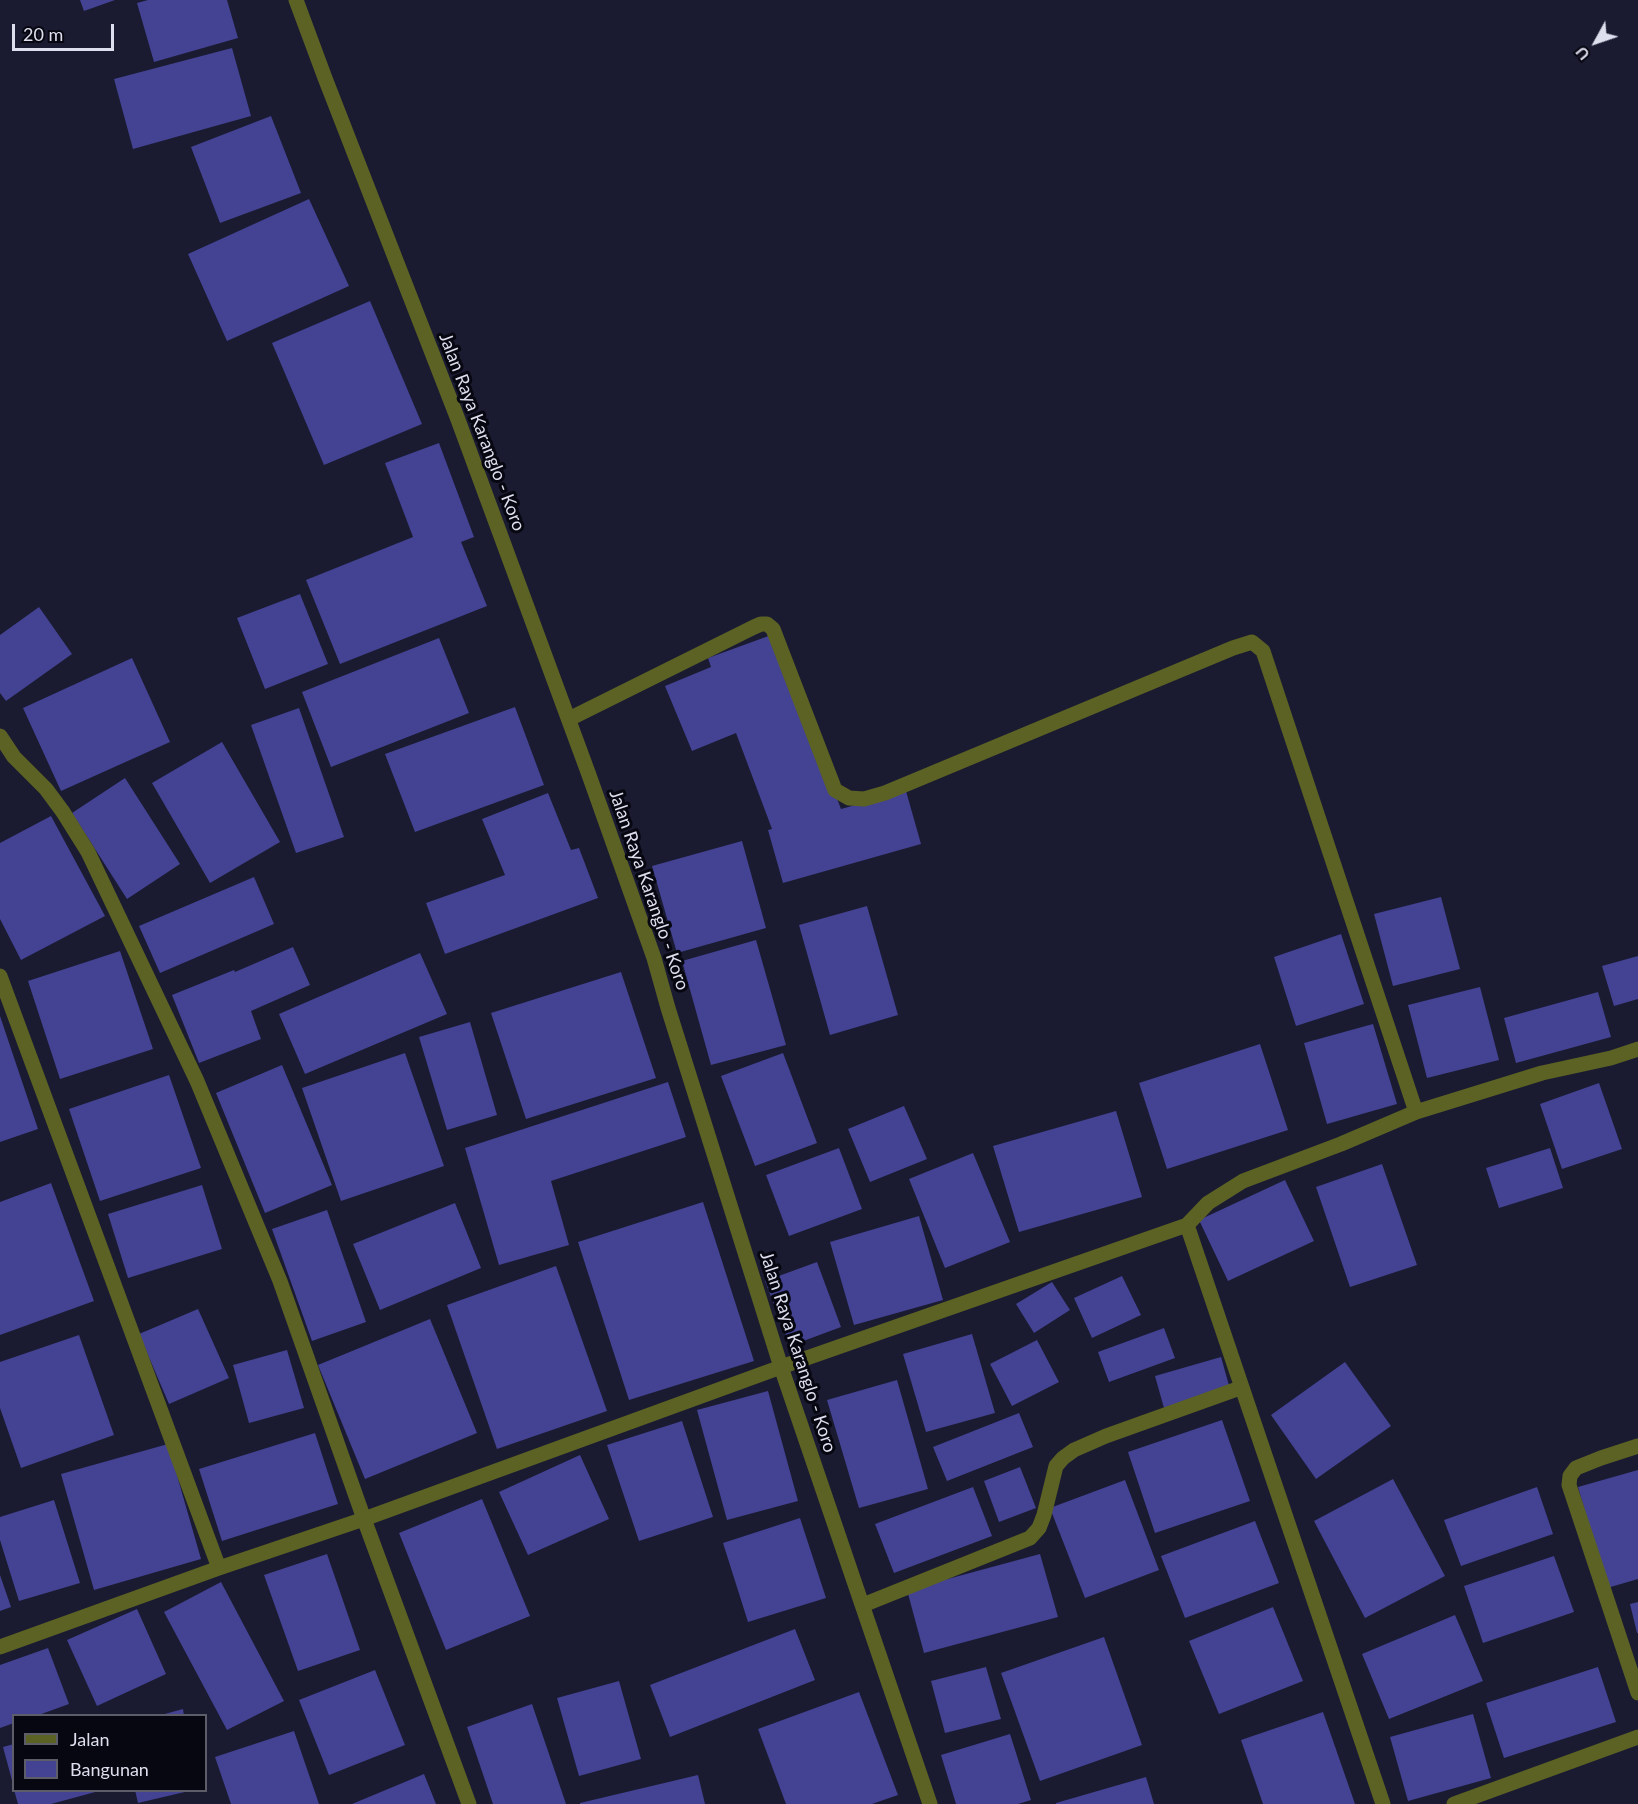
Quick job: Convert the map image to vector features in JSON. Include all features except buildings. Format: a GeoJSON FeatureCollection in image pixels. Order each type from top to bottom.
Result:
{"type":"FeatureCollection","features":[{"type":"Feature","properties":{"kind":"street","name":"Jalan Raya Karanglo - Koro"},"geometry":{"type":"LineString","coordinates":[[296,0],[457,417],[654,958],[781,1366],[930,1804]]}},
{"type":"Feature","properties":{"kind":"street"},"geometry":{"type":"LineString","coordinates":[[568,719],[754,627],[766,624],[773,629],[834,790],[849,798],[864,799],[885,793],[1252,642],[1263,651],[1416,1112]]}},
{"type":"Feature","properties":{"kind":"street"},"geometry":{"type":"LineString","coordinates":[[0,735],[14,757],[46,789],[88,852],[197,1081],[280,1281],[364,1519],[470,1804]]}},
{"type":"Feature","properties":{"kind":"street"},"geometry":{"type":"LineString","coordinates":[[0,976],[219,1568]]}},
{"type":"Feature","properties":{"kind":"street"},"geometry":{"type":"LineString","coordinates":[[0,1647],[219,1568],[364,1519],[781,1366],[1186,1225],[1208,1203],[1243,1181],[1416,1112],[1542,1073],[1611,1058],[1638,1049]]}},
{"type":"Feature","properties":{"kind":"street"},"geometry":{"type":"LineString","coordinates":[[1186,1225],[1383,1804]]}},
{"type":"Feature","properties":{"kind":"street"},"geometry":{"type":"LineString","coordinates":[[862,1605],[1030,1538],[1039,1528],[1044,1515],[1056,1466],[1074,1450],[1106,1436],[1240,1388]]}},
{"type":"Feature","properties":{"kind":"street"},"geometry":{"type":"LineString","coordinates":[[1638,1446],[1576,1468],[1570,1476],[1569,1485],[1638,1693]]}},
{"type":"Feature","properties":{"kind":"street"},"geometry":{"type":"LineString","coordinates":[[1454,1804],[1638,1737]]}}]}
